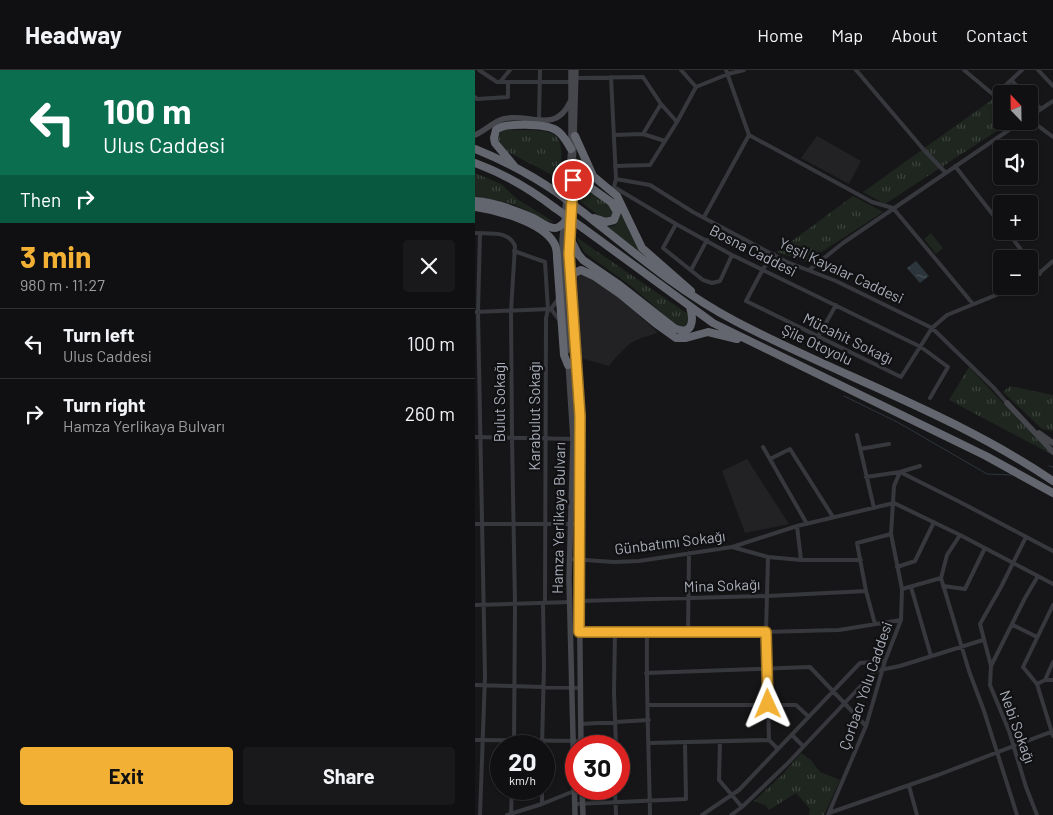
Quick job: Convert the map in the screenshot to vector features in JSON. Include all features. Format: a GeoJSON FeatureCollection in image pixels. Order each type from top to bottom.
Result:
{"type":"FeatureCollection","features":[{"type":"Feature","properties":{"kind":"highway"},"geometry":{"type":"LineString","coordinates":[[515,167],[495,143],[495,130],[503,126],[553,129],[562,134],[571,149]]}},
{"type":"Feature","properties":{"kind":"highway"},"geometry":{"type":"LineString","coordinates":[[575,136],[593,176],[617,196],[642,248],[709,307]]}},
{"type":"Feature","properties":{"kind":"highway"},"geometry":{"type":"LineString","coordinates":[[475,145],[496,158]]}},
{"type":"Feature","properties":{"kind":"highway"},"geometry":{"type":"LineString","coordinates":[[475,150],[515,167]]}},
{"type":"Feature","properties":{"kind":"highway"},"geometry":{"type":"LineString","coordinates":[[475,163],[489,168]]}},
{"type":"Feature","properties":{"kind":"highway","name":"Şile Otoyolu"},"geometry":{"type":"LineString","coordinates":[[515,167],[559,194],[676,286],[709,307],[803,355],[919,407],[1019,458],[1053,481]]}},
{"type":"Feature","properties":{"kind":"highway"},"geometry":{"type":"LineString","coordinates":[[475,168],[489,168]]}},
{"type":"Feature","properties":{"kind":"highway","name":"Şile Otoyolu"},"geometry":{"type":"LineString","coordinates":[[489,168],[520,183],[713,323],[986,456],[1053,493]]}},
{"type":"Feature","properties":{"kind":"highway"},"geometry":{"type":"LineString","coordinates":[[573,196],[579,187],[587,185],[611,202],[617,212],[614,220],[606,222],[584,213]]}},
{"type":"Feature","properties":{"kind":"highway"},"geometry":{"type":"LineString","coordinates":[[475,201],[502,206],[530,216],[553,228],[559,227],[565,222]]}},
{"type":"Feature","properties":{"kind":"highway"},"geometry":{"type":"LineString","coordinates":[[475,207],[505,214],[528,223],[550,237],[556,248],[564,355],[568,366]]}},
{"type":"Feature","properties":{"kind":"highway"},"geometry":{"type":"LineString","coordinates":[[571,235],[577,254],[583,260],[618,284],[674,328],[685,330],[691,327],[693,322],[690,307]]}},
{"type":"Feature","properties":{"kind":"highway"},"geometry":{"type":"LineString","coordinates":[[571,281],[574,273],[581,270],[594,276],[676,338],[686,338],[708,332],[727,336],[774,353]]}},
{"type":"Feature","properties":{"kind":"main road"},"geometry":{"type":"LineString","coordinates":[[571,70],[574,80]]}},
{"type":"Feature","properties":{"kind":"main road"},"geometry":{"type":"LineString","coordinates":[[574,80],[576,70]]}},
{"type":"Feature","properties":{"kind":"main road","name":"Hamza Yerlikaya Bulvarı"},"geometry":{"type":"LineString","coordinates":[[573,735],[570,524],[573,439],[562,240],[571,149],[571,100],[574,80]]}},
{"type":"Feature","properties":{"kind":"main road","name":"Hamza Yerlikaya Bulvarı"},"geometry":{"type":"LineString","coordinates":[[574,80],[575,136],[569,254],[581,439],[579,524],[581,735]]}},
{"type":"Feature","properties":{"kind":"main road"},"geometry":{"type":"LineString","coordinates":[[475,135],[505,118],[539,120],[558,118],[565,111],[571,100]]}},
{"type":"Feature","properties":{"kind":"main road","name":"Yeşil Kayalar Caddesi"},"geometry":{"type":"LineString","coordinates":[[1007,403],[1052,446]]}},
{"type":"Feature","properties":{"kind":"main road","name":"Hamza Yerlikaya Bulvarı"},"geometry":{"type":"LineString","coordinates":[[575,800],[575,815]]}},
{"type":"Feature","properties":{"kind":"main road"},"geometry":{"type":"LineString","coordinates":[[583,800],[583,815]]}},
{"type":"Feature","properties":{"kind":"street"},"geometry":{"type":"LineString","coordinates":[[479,70],[500,82],[508,83],[643,76],[661,104],[677,122]]}},
{"type":"Feature","properties":{"kind":"street"},"geometry":{"type":"LineString","coordinates":[[500,82],[511,70]]}},
{"type":"Feature","properties":{"kind":"street"},"geometry":{"type":"LineString","coordinates":[[539,120],[540,70]]}},
{"type":"Feature","properties":{"kind":"street"},"geometry":{"type":"LineString","coordinates":[[681,70],[696,87]]}},
{"type":"Feature","properties":{"kind":"street"},"geometry":{"type":"LineString","coordinates":[[615,166],[650,165],[696,87],[727,72],[744,70]]}},
{"type":"Feature","properties":{"kind":"street"},"geometry":{"type":"LineString","coordinates":[[856,70],[945,172]]}},
{"type":"Feature","properties":{"kind":"street"},"geometry":{"type":"LineString","coordinates":[[964,70],[993,95]]}},
{"type":"Feature","properties":{"kind":"street"},"geometry":{"type":"LineString","coordinates":[[1006,85],[1021,70]]}},
{"type":"Feature","properties":{"kind":"street"},"geometry":{"type":"LineString","coordinates":[[1038,70],[1053,86]]}},
{"type":"Feature","properties":{"kind":"street"},"geometry":{"type":"LineString","coordinates":[[727,72],[749,135],[871,202],[893,208],[973,304]]}},
{"type":"Feature","properties":{"kind":"street"},"geometry":{"type":"LineString","coordinates":[[611,77],[615,179]]}},
{"type":"Feature","properties":{"kind":"street"},"geometry":{"type":"LineString","coordinates":[[1011,80],[1016,85]]}},
{"type":"Feature","properties":{"kind":"street"},"geometry":{"type":"LineString","coordinates":[[475,97],[477,99],[508,97],[508,83]]}},
{"type":"Feature","properties":{"kind":"street"},"geometry":{"type":"LineString","coordinates":[[1038,111],[1053,101]]}},
{"type":"Feature","properties":{"kind":"street"},"geometry":{"type":"LineString","coordinates":[[643,134],[661,104]]}},
{"type":"Feature","properties":{"kind":"street"},"geometry":{"type":"LineString","coordinates":[[1038,106],[1041,109]]}},
{"type":"Feature","properties":{"kind":"street"},"geometry":{"type":"LineString","coordinates":[[1038,125],[1053,137]]}},
{"type":"Feature","properties":{"kind":"street"},"geometry":{"type":"LineString","coordinates":[[809,270],[843,243],[1009,130]]}},
{"type":"Feature","properties":{"kind":"street"},"geometry":{"type":"LineString","coordinates":[[614,135],[643,134],[665,142]]}},
{"type":"Feature","properties":{"kind":"street"},"geometry":{"type":"LineString","coordinates":[[704,217],[749,135]]}},
{"type":"Feature","properties":{"kind":"street"},"geometry":{"type":"LineString","coordinates":[[955,166],[993,214]]}},
{"type":"Feature","properties":{"kind":"street","name":"Yeşil Kayalar Caddesi"},"geometry":{"type":"LineString","coordinates":[[615,179],[650,185],[704,217],[774,254],[836,281],[932,328],[1007,403]]}},
{"type":"Feature","properties":{"kind":"street","name":"Bosna Caddesi"},"geometry":{"type":"LineString","coordinates":[[615,179],[614,187],[732,255],[921,347],[948,367],[930,398]]}},
{"type":"Feature","properties":{"kind":"street"},"geometry":{"type":"LineString","coordinates":[[676,224],[663,248],[703,280],[712,283],[720,280],[732,255]]}},
{"type":"Feature","properties":{"kind":"street"},"geometry":{"type":"LineString","coordinates":[[480,815],[485,685],[481,437],[476,312],[477,233],[506,236],[512,239],[515,246],[514,252]]}},
{"type":"Feature","properties":{"kind":"street"},"geometry":{"type":"LineString","coordinates":[[691,270],[707,240]]}},
{"type":"Feature","properties":{"kind":"street"},"geometry":{"type":"LineString","coordinates":[[1014,240],[1022,250]]}},
{"type":"Feature","properties":{"kind":"street","name":"Karabulut Sokağı"},"geometry":{"type":"LineString","coordinates":[[514,252],[545,262],[549,310],[547,318],[542,735]]}},
{"type":"Feature","properties":{"kind":"street","name":"Bulut Sokağı"},"geometry":{"type":"LineString","coordinates":[[514,252],[511,311],[515,604],[514,735]]}},
{"type":"Feature","properties":{"kind":"street","name":"Mücahit Sokağı"},"geometry":{"type":"LineString","coordinates":[[774,254],[763,269],[747,301],[901,377],[921,347]]}},
{"type":"Feature","properties":{"kind":"street"},"geometry":{"type":"LineString","coordinates":[[1038,271],[1040,274],[1053,261]]}},
{"type":"Feature","properties":{"kind":"street"},"geometry":{"type":"LineString","coordinates":[[549,310],[560,294]]}},
{"type":"Feature","properties":{"kind":"street"},"geometry":{"type":"LineString","coordinates":[[921,347],[932,328],[947,315],[996,295]]}},
{"type":"Feature","properties":{"kind":"street"},"geometry":{"type":"LineString","coordinates":[[818,337],[836,305]]}},
{"type":"Feature","properties":{"kind":"street"},"geometry":{"type":"LineString","coordinates":[[476,312],[549,310],[557,315],[562,326]]}},
{"type":"Feature","properties":{"kind":"street"},"geometry":{"type":"LineString","coordinates":[[857,435],[874,508]]}},
{"type":"Feature","properties":{"kind":"street"},"geometry":{"type":"LineString","coordinates":[[475,437],[581,439]]}},
{"type":"Feature","properties":{"kind":"street"},"geometry":{"type":"LineString","coordinates":[[860,449],[889,444]]}},
{"type":"Feature","properties":{"kind":"street"},"geometry":{"type":"LineString","coordinates":[[763,447],[807,524]]}},
{"type":"Feature","properties":{"kind":"street"},"geometry":{"type":"LineString","coordinates":[[770,459],[790,449],[833,517]]}},
{"type":"Feature","properties":{"kind":"street"},"geometry":{"type":"LineString","coordinates":[[866,477],[900,472],[920,466]]}},
{"type":"Feature","properties":{"kind":"street"},"geometry":{"type":"LineString","coordinates":[[900,472],[1053,551]]}},
{"type":"Feature","properties":{"kind":"street","name":"Çorbacı Yolu Caddesi"},"geometry":{"type":"LineString","coordinates":[[828,814],[866,726],[882,670],[901,620],[902,589],[891,534],[894,486],[900,472]]}},
{"type":"Feature","properties":{"kind":"street"},"geometry":{"type":"LineString","coordinates":[[732,546],[797,526],[894,503],[1053,584]]}},
{"type":"Feature","properties":{"kind":"street"},"geometry":{"type":"LineString","coordinates":[[897,567],[915,561],[934,522]]}},
{"type":"Feature","properties":{"kind":"street"},"geometry":{"type":"LineString","coordinates":[[475,524],[579,524]]}},
{"type":"Feature","properties":{"kind":"street"},"geometry":{"type":"LineString","coordinates":[[797,526],[801,560]]}},
{"type":"Feature","properties":{"kind":"street"},"geometry":{"type":"LineString","coordinates":[[875,624],[866,591],[857,543],[891,534]]}},
{"type":"Feature","properties":{"kind":"street"},"geometry":{"type":"LineString","coordinates":[[960,535],[947,555],[941,578],[1017,815]]}},
{"type":"Feature","properties":{"kind":"street","name":"Nebi Sokağı"},"geometry":{"type":"LineString","coordinates":[[1026,537],[980,624],[991,666],[990,685],[1014,746],[1026,787],[1037,815]]}},
{"type":"Feature","properties":{"kind":"street","name":"Günbatımı Sokağı"},"geometry":{"type":"LineString","coordinates":[[570,559],[579,558],[613,562],[639,561],[732,546],[768,557],[801,560],[861,560]]}},
{"type":"Feature","properties":{"kind":"street"},"geometry":{"type":"LineString","coordinates":[[943,586],[965,590],[985,548]]}},
{"type":"Feature","properties":{"kind":"street"},"geometry":{"type":"LineString","coordinates":[[688,632],[689,553]]}},
{"type":"Feature","properties":{"kind":"street"},"geometry":{"type":"LineString","coordinates":[[768,557],[766,632],[769,740],[778,749]]}},
{"type":"Feature","properties":{"kind":"street"},"geometry":{"type":"LineString","coordinates":[[991,666],[1038,576]]}},
{"type":"Feature","properties":{"kind":"street"},"geometry":{"type":"LineString","coordinates":[[902,589],[941,578]]}},
{"type":"Feature","properties":{"kind":"street"},"geometry":{"type":"LineString","coordinates":[[911,587],[931,656]]}},
{"type":"Feature","properties":{"kind":"street","name":"Mina Sokağı"},"geometry":{"type":"LineString","coordinates":[[579,601],[767,596],[866,591]]}},
{"type":"Feature","properties":{"kind":"street"},"geometry":{"type":"LineString","coordinates":[[475,605],[570,602]]}},
{"type":"Feature","properties":{"kind":"street"},"geometry":{"type":"LineString","coordinates":[[828,814],[1053,733],[1037,684],[1023,667],[1053,605]]}},
{"type":"Feature","properties":{"kind":"street"},"geometry":{"type":"LineString","coordinates":[[579,632],[647,633],[839,630],[901,620]]}},
{"type":"Feature","properties":{"kind":"street"},"geometry":{"type":"LineString","coordinates":[[1013,625],[1037,638]]}},
{"type":"Feature","properties":{"kind":"street"},"geometry":{"type":"LineString","coordinates":[[615,632],[616,735]]}},
{"type":"Feature","properties":{"kind":"street"},"geometry":{"type":"LineString","coordinates":[[647,633],[646,672],[649,720],[650,815]]}},
{"type":"Feature","properties":{"kind":"street"},"geometry":{"type":"LineString","coordinates":[[731,815],[742,807],[803,746],[875,671],[983,640]]}},
{"type":"Feature","properties":{"kind":"street"},"geometry":{"type":"LineString","coordinates":[[702,815],[739,790],[860,663],[885,661]]}},
{"type":"Feature","properties":{"kind":"street"},"geometry":{"type":"LineString","coordinates":[[1045,680],[1053,662]]}},
{"type":"Feature","properties":{"kind":"street"},"geometry":{"type":"LineString","coordinates":[[646,672],[810,667],[866,726]]}},
{"type":"Feature","properties":{"kind":"street"},"geometry":{"type":"LineString","coordinates":[[1037,684],[1045,680],[1053,680]]}},
{"type":"Feature","properties":{"kind":"street"},"geometry":{"type":"LineString","coordinates":[[475,685],[580,688]]}},
{"type":"Feature","properties":{"kind":"street"},"geometry":{"type":"LineString","coordinates":[[648,705],[796,705],[809,717]]}},
{"type":"Feature","properties":{"kind":"street"},"geometry":{"type":"LineString","coordinates":[[581,724],[649,720]]}},
{"type":"Feature","properties":{"kind":"street"},"geometry":{"type":"LineString","coordinates":[[792,735],[803,746]]}},
{"type":"Feature","properties":{"kind":"street"},"geometry":{"type":"LineString","coordinates":[[475,740],[490,740]]}},
{"type":"Feature","properties":{"kind":"street"},"geometry":{"type":"LineString","coordinates":[[649,742],[769,740]]}},
{"type":"Feature","properties":{"kind":"street"},"geometry":{"type":"LineString","coordinates":[[720,741],[719,780],[742,807]]}},
{"type":"Feature","properties":{"kind":"street"},"geometry":{"type":"LineString","coordinates":[[575,804],[686,799],[685,742]]}},
{"type":"Feature","properties":{"kind":"street"},"geometry":{"type":"LineString","coordinates":[[909,786],[917,815]]}},
{"type":"Feature","properties":{"kind":"street"},"geometry":{"type":"LineString","coordinates":[[511,800],[509,814],[565,795]]}},
{"type":"Feature","properties":{"kind":"street"},"geometry":{"type":"LineString","coordinates":[[615,802],[616,815]]}},
{"type":"Feature","properties":{"kind":"street"},"geometry":{"type":"LineString","coordinates":[[531,808],[533,815]]}},
{"type":"Feature","properties":{"kind":"shaded area"},"geometry":{"type":"Polygon","coordinates":[[[817,136],[861,161],[849,184],[801,158],[817,136]]]}},
{"type":"Feature","properties":{"kind":"shaded area"},"geometry":{"type":"Polygon","coordinates":[[[582,272],[614,292],[658,333],[629,344],[609,366],[580,358],[575,280],[582,272]]]}},
{"type":"Feature","properties":{"kind":"shaded area"},"geometry":{"type":"Polygon","coordinates":[[[747,459],[789,524],[745,533],[722,471],[747,459]]]}},
{"type":"Feature","properties":{"kind":"green space"},"geometry":{"type":"Polygon","coordinates":[[[993,99],[993,130],[998,130],[885,204],[863,192],[993,99]]]}},
{"type":"Feature","properties":{"kind":"green space"},"geometry":{"type":"Polygon","coordinates":[[[501,131],[550,132],[556,136],[560,143],[561,153],[560,187],[552,175],[504,150],[497,139],[501,131]]]}},
{"type":"Feature","properties":{"kind":"green space"},"geometry":{"type":"Polygon","coordinates":[[[579,154],[594,182],[588,180],[577,183],[579,154]]]}},
{"type":"Feature","properties":{"kind":"green space"},"geometry":{"type":"Polygon","coordinates":[[[475,173],[501,184],[517,199],[554,222],[541,219],[511,204],[475,197],[475,173]]]}},
{"type":"Feature","properties":{"kind":"green space"},"geometry":{"type":"Polygon","coordinates":[[[582,188],[588,188],[611,207],[613,211],[611,218],[602,218],[577,199],[582,188]]]}},
{"type":"Feature","properties":{"kind":"green space"},"geometry":{"type":"Polygon","coordinates":[[[853,196],[883,212],[806,262],[777,252],[853,196]]]}},
{"type":"Feature","properties":{"kind":"green space"},"geometry":{"type":"Polygon","coordinates":[[[620,211],[641,253],[608,227],[617,222],[620,211]]]}},
{"type":"Feature","properties":{"kind":"green space"},"geometry":{"type":"Polygon","coordinates":[[[931,233],[943,248],[936,254],[924,239],[931,233]]]}},
{"type":"Feature","properties":{"kind":"green space"},"geometry":{"type":"Polygon","coordinates":[[[576,237],[688,314],[688,321],[685,326],[677,326],[631,286],[584,252],[576,237]]]}},
{"type":"Feature","properties":{"kind":"green space"},"geometry":{"type":"Polygon","coordinates":[[[969,367],[1051,454],[949,400],[969,367]]]}},
{"type":"Feature","properties":{"kind":"green space"},"geometry":{"type":"Polygon","coordinates":[[[1010,386],[1053,395],[1053,431],[1042,429],[1003,392],[1010,386]]]}},
{"type":"Feature","properties":{"kind":"green space"},"geometry":{"type":"Polygon","coordinates":[[[801,753],[811,760],[820,772],[840,780],[824,815],[809,815],[810,809],[796,793],[769,810],[765,805],[754,801],[782,775],[801,753]]]}},
{"type":"Feature","properties":{"kind":"water"},"geometry":{"type":"Polygon","coordinates":[[[916,261],[929,276],[920,283],[907,268],[916,261]]]}},
{"type":"Feature","properties":{"kind":"waterway"},"geometry":{"type":"LineString","coordinates":[[844,396],[899,423],[987,474],[1012,475]]}},
{"type":"Feature","properties":{"kind":"waterway"},"geometry":{"type":"LineString","coordinates":[[1049,466],[1053,467]]}},
{"type":"Feature","properties":{"kind":"route"},"geometry":{"type":"LineString","coordinates":[[573,180],[569,254],[581,439],[579,632],[766,632],[768,704]]}}]}
